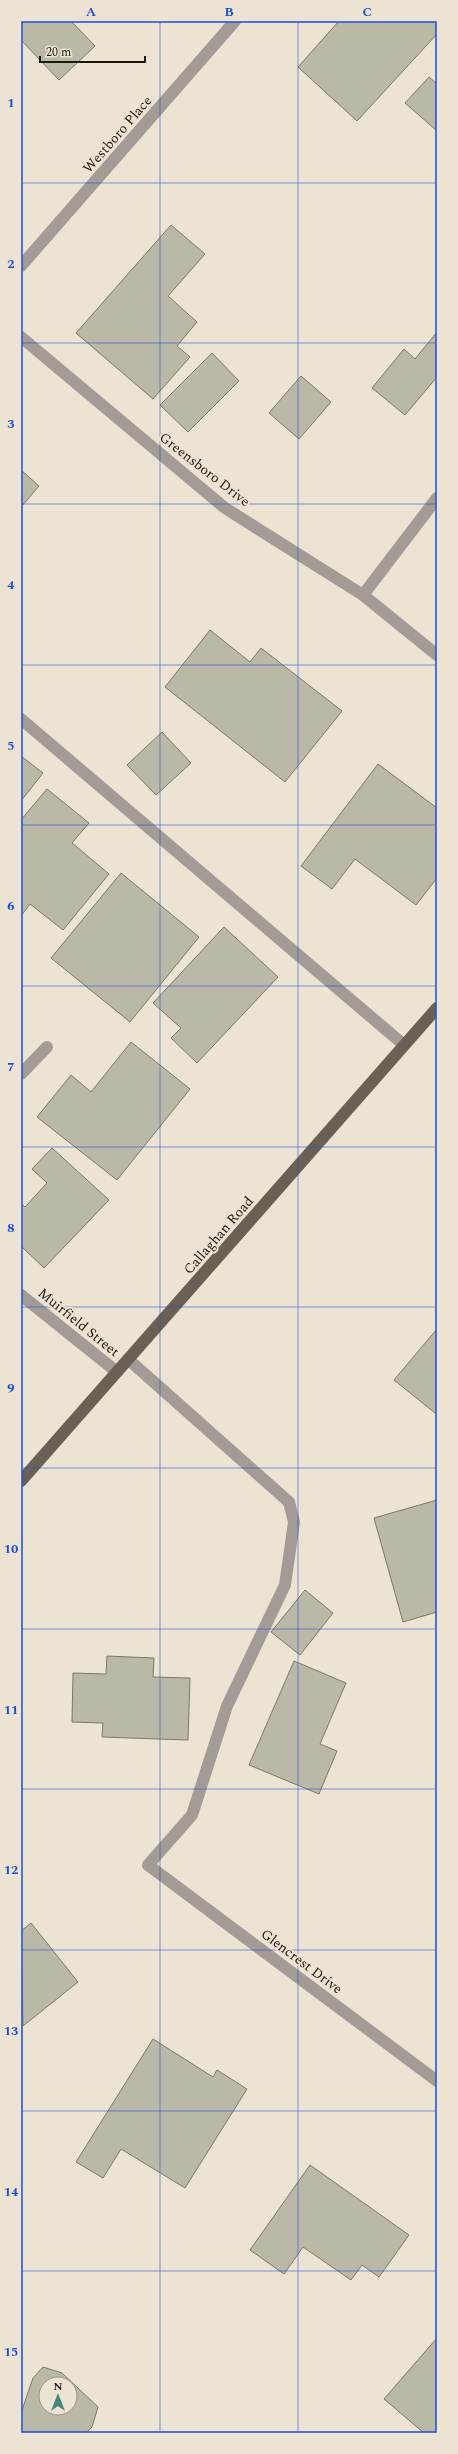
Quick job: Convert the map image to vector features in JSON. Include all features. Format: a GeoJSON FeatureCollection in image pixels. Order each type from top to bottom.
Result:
{"type":"FeatureCollection","features":[{"type":"Feature","properties":{"kind":"main road","name":"Callaghan Road"},"geometry":{"type":"LineString","coordinates":[[21,1481],[437,1008]]}},
{"type":"Feature","properties":{"kind":"street","name":"Westboro Place"},"geometry":{"type":"LineString","coordinates":[[21,266],[235,21]]}},
{"type":"Feature","properties":{"kind":"street","name":"Greensboro Drive"},"geometry":{"type":"LineString","coordinates":[[21,337],[225,508],[362,594],[437,655]]}},
{"type":"Feature","properties":{"kind":"street"},"geometry":{"type":"LineString","coordinates":[[362,594],[437,498]]}},
{"type":"Feature","properties":{"kind":"street"},"geometry":{"type":"LineString","coordinates":[[21,720],[404,1045]]}},
{"type":"Feature","properties":{"kind":"street"},"geometry":{"type":"LineString","coordinates":[[21,1074],[47,1047]]}},
{"type":"Feature","properties":{"kind":"street","name":"Muirfield Street"},"geometry":{"type":"LineString","coordinates":[[21,1295],[117,1372]]}},
{"type":"Feature","properties":{"kind":"street","name":"Glencrest Drive"},"geometry":{"type":"LineString","coordinates":[[128,1360],[289,1502],[294,1522],[285,1584],[227,1706],[192,1815],[148,1865],[437,2081]]}},
{"type":"Feature","properties":{"kind":"building"},"geometry":{"type":"Polygon","coordinates":[[[21,21],[71,21],[95,46],[59,80],[21,40],[21,21]]]}},
{"type":"Feature","properties":{"kind":"building"},"geometry":{"type":"Polygon","coordinates":[[[339,21],[437,21],[437,34],[357,121],[298,67],[339,21]]]}},
{"type":"Feature","properties":{"kind":"building"},"geometry":{"type":"Polygon","coordinates":[[[429,77],[437,84],[436,130],[405,103],[429,77]]]}},
{"type":"Feature","properties":{"kind":"building"},"geometry":{"type":"Polygon","coordinates":[[[171,225],[205,254],[168,296],[197,322],[177,346],[190,357],[153,399],[76,333],[171,225]]]}},
{"type":"Feature","properties":{"kind":"building"},"geometry":{"type":"Polygon","coordinates":[[[437,332],[437,377],[405,415],[372,388],[404,349],[415,359],[437,332]]]}},
{"type":"Feature","properties":{"kind":"building"},"geometry":{"type":"Polygon","coordinates":[[[212,353],[239,381],[188,432],[160,405],[212,353]]]}},
{"type":"Feature","properties":{"kind":"building"},"geometry":{"type":"Polygon","coordinates":[[[301,376],[331,402],[299,439],[269,413],[301,376]]]}},
{"type":"Feature","properties":{"kind":"building"},"geometry":{"type":"Polygon","coordinates":[[[21,470],[39,486],[21,507],[21,470]]]}},
{"type":"Feature","properties":{"kind":"building"},"geometry":{"type":"Polygon","coordinates":[[[210,630],[250,662],[261,648],[342,711],[285,782],[165,687],[210,630]]]}},
{"type":"Feature","properties":{"kind":"building"},"geometry":{"type":"Polygon","coordinates":[[[162,732],[191,763],[156,795],[127,765],[162,732]]]}},
{"type":"Feature","properties":{"kind":"building"},"geometry":{"type":"Polygon","coordinates":[[[21,756],[43,773],[21,801],[21,756]]]}},
{"type":"Feature","properties":{"kind":"building"},"geometry":{"type":"Polygon","coordinates":[[[378,764],[437,808],[437,878],[416,905],[355,859],[332,889],[301,866],[378,764]]]}},
{"type":"Feature","properties":{"kind":"building"},"geometry":{"type":"Polygon","coordinates":[[[47,789],[89,823],[72,843],[109,874],[63,930],[30,904],[21,916],[21,820],[47,789]]]}},
{"type":"Feature","properties":{"kind":"building"},"geometry":{"type":"Polygon","coordinates":[[[121,873],[199,937],[130,1022],[51,958],[121,873]]]}},
{"type":"Feature","properties":{"kind":"building"},"geometry":{"type":"Polygon","coordinates":[[[224,927],[278,977],[197,1063],[171,1038],[181,1028],[153,1003],[224,927]]]}},
{"type":"Feature","properties":{"kind":"building"},"geometry":{"type":"Polygon","coordinates":[[[131,1042],[190,1089],[117,1180],[37,1117],[71,1075],[91,1092],[131,1042]]]}},
{"type":"Feature","properties":{"kind":"building"},"geometry":{"type":"Polygon","coordinates":[[[52,1148],[109,1200],[44,1268],[21,1246],[21,1203],[25,1207],[47,1183],[32,1169],[52,1148]]]}},
{"type":"Feature","properties":{"kind":"building"},"geometry":{"type":"Polygon","coordinates":[[[437,1329],[437,1410],[435,1413],[394,1380],[437,1329]]]}},
{"type":"Feature","properties":{"kind":"building"},"geometry":{"type":"Polygon","coordinates":[[[437,1500],[437,1612],[403,1622],[374,1518],[437,1500]]]}},
{"type":"Feature","properties":{"kind":"building"},"geometry":{"type":"Polygon","coordinates":[[[305,1590],[333,1613],[300,1655],[271,1632],[305,1590]]]}},
{"type":"Feature","properties":{"kind":"building"},"geometry":{"type":"Polygon","coordinates":[[[107,1656],[154,1658],[153,1677],[190,1678],[188,1740],[102,1737],[103,1723],[72,1722],[73,1673],[106,1674],[107,1656]]]}},
{"type":"Feature","properties":{"kind":"building"},"geometry":{"type":"Polygon","coordinates":[[[294,1661],[346,1683],[320,1744],[337,1751],[319,1794],[249,1765],[294,1661]]]}},
{"type":"Feature","properties":{"kind":"building"},"geometry":{"type":"Polygon","coordinates":[[[31,1923],[78,1982],[23,2026],[21,1931],[31,1923]]]}},
{"type":"Feature","properties":{"kind":"building"},"geometry":{"type":"Polygon","coordinates":[[[153,2039],[213,2077],[217,2070],[247,2089],[185,2188],[121,2149],[103,2178],[76,2162],[153,2039]]]}},
{"type":"Feature","properties":{"kind":"building"},"geometry":{"type":"Polygon","coordinates":[[[310,2165],[409,2235],[379,2277],[362,2265],[351,2280],[303,2247],[284,2274],[250,2250],[310,2165]]]}},
{"type":"Feature","properties":{"kind":"building"},"geometry":{"type":"Polygon","coordinates":[[[437,2338],[437,2433],[424,2433],[384,2399],[437,2338]]]}},
{"type":"Feature","properties":{"kind":"building"},"geometry":{"type":"Polygon","coordinates":[[[43,2367],[62,2373],[65,2376],[38,2376],[38,2416],[78,2416],[78,2388],[98,2407],[92,2427],[86,2433],[21,2433],[21,2413],[33,2378],[43,2367]]]}}]}
